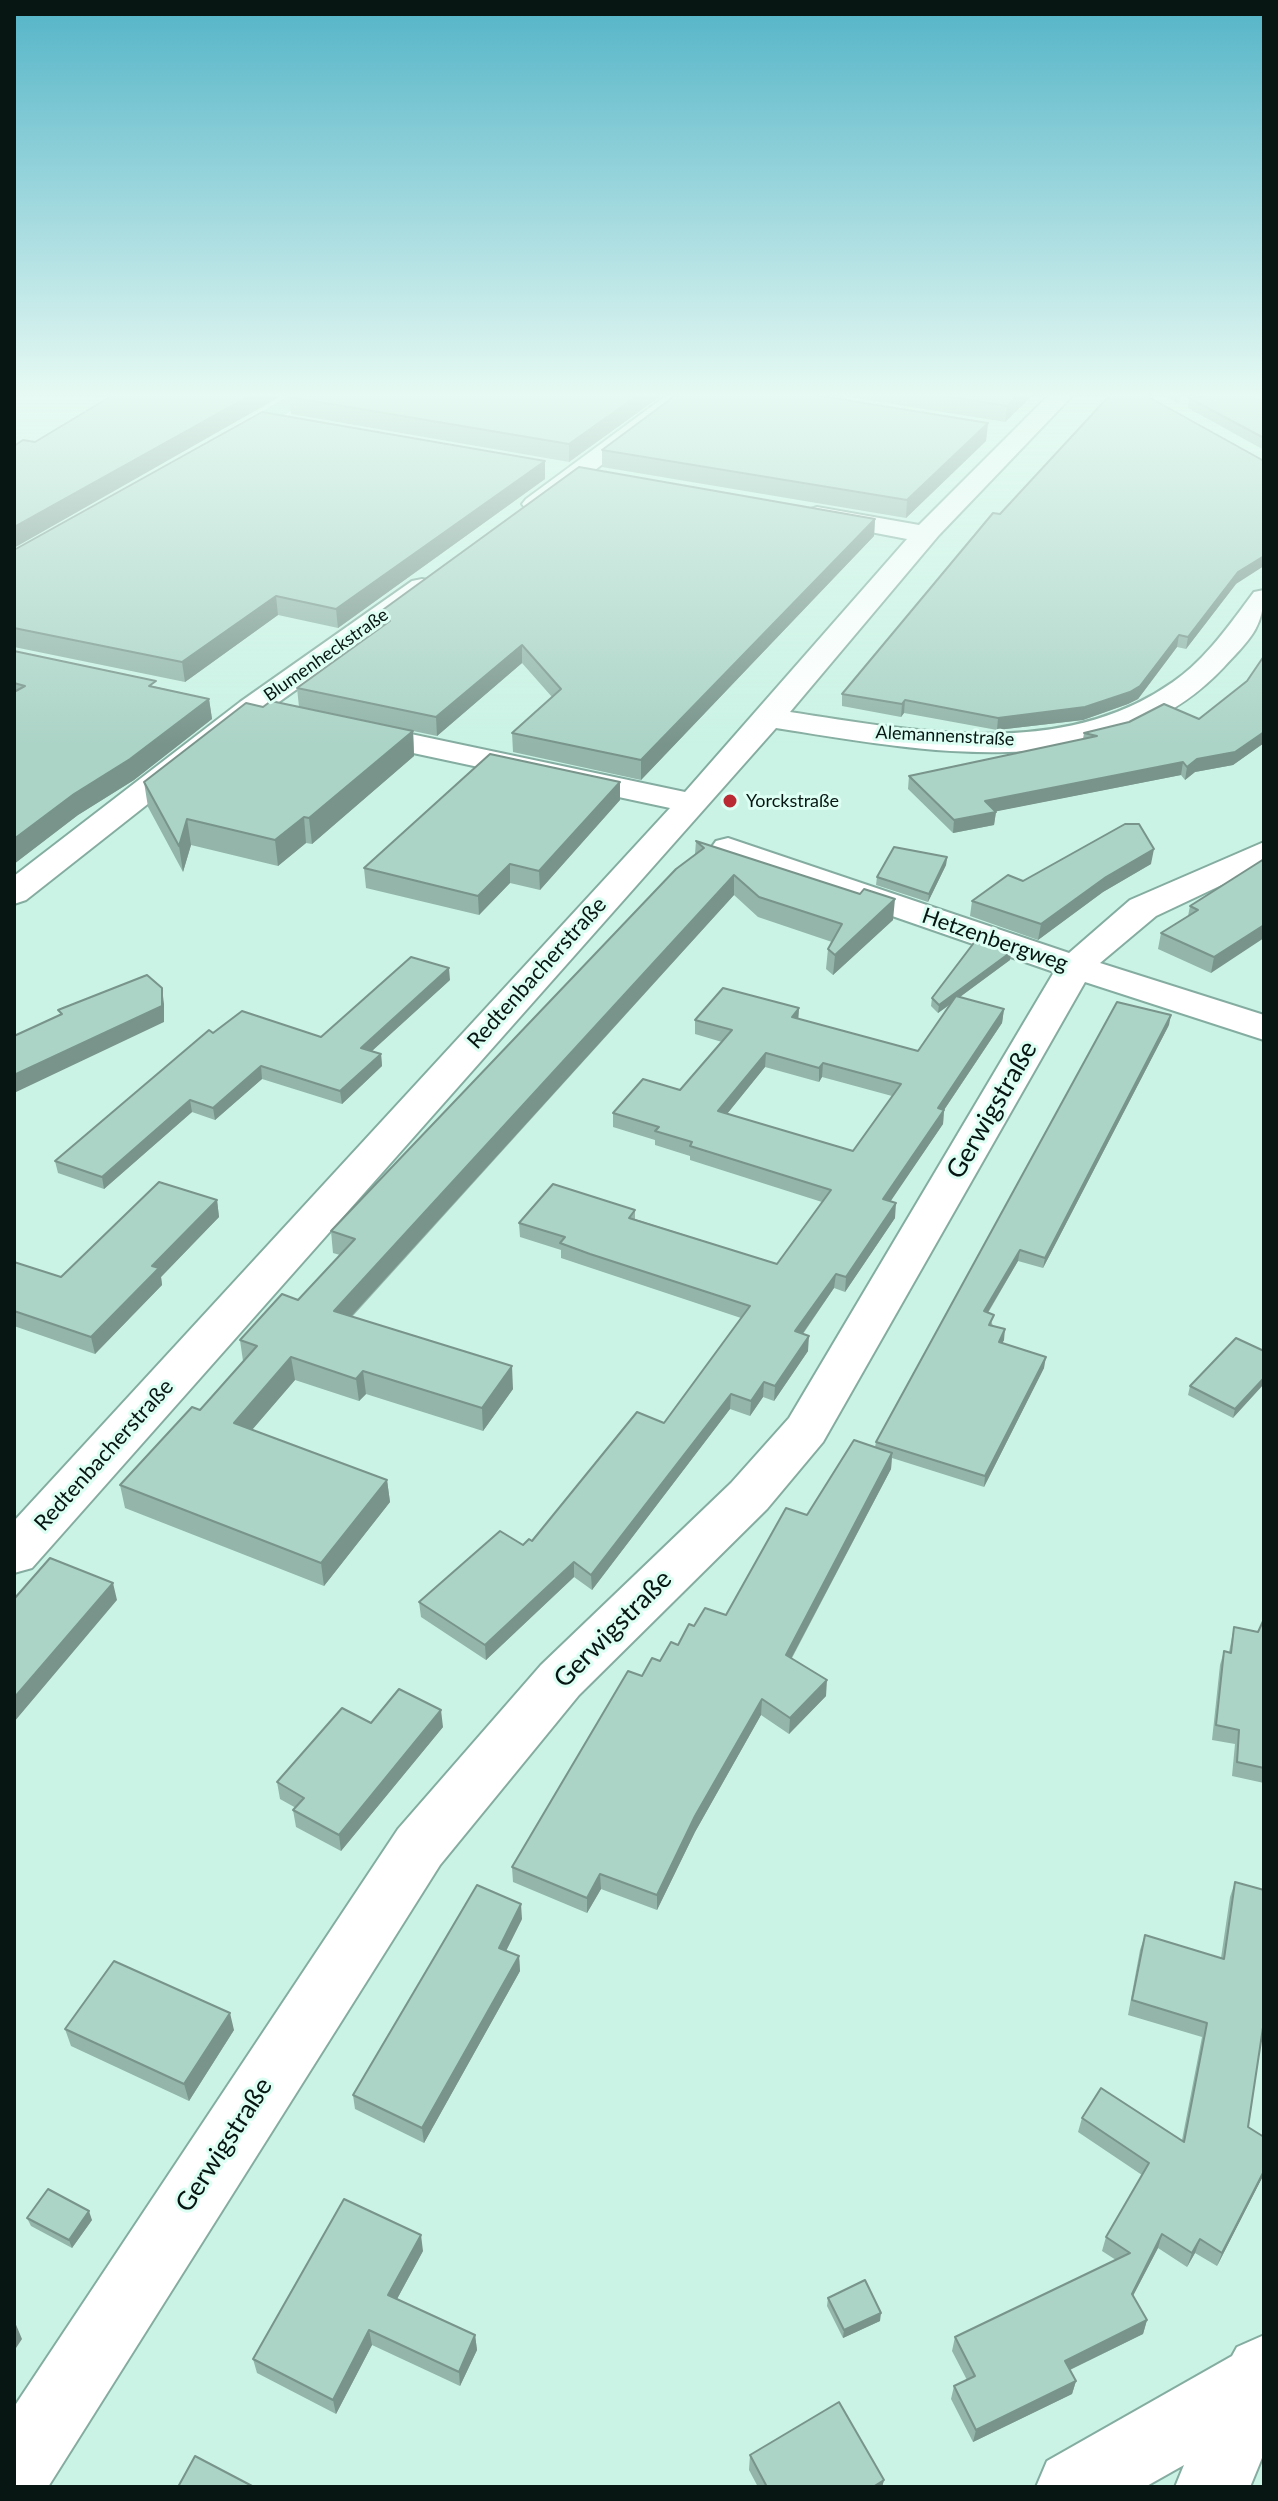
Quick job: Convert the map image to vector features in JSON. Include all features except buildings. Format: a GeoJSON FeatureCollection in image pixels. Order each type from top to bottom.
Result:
{"type":"FeatureCollection","features":[{"type":"Feature","properties":{"kind":"street"},"geometry":{"type":"LineString","coordinates":[[515,519],[525,512]]}},
{"type":"Feature","properties":{"kind":"street"},"geometry":{"type":"LineString","coordinates":[[803,512],[924,534]]}},
{"type":"Feature","properties":{"kind":"street","name":"Redtenbacherstraße"},"geometry":{"type":"LineString","coordinates":[[14,1554],[768,718],[945,512]]}},
{"type":"Feature","properties":{"kind":"street","name":"Blumenheckstraße"},"geometry":{"type":"LineString","coordinates":[[14,893],[251,708],[450,566]]}},
{"type":"Feature","properties":{"kind":"street","name":"Alemannenstraße"},"geometry":{"type":"LineString","coordinates":[[768,718],[880,734],[977,741],[1041,739],[1085,733],[1142,714],[1182,689],[1225,649],[1264,598]]}},
{"type":"Feature","properties":{"kind":"street"},"geometry":{"type":"LineString","coordinates":[[207,699],[297,718]]}},
{"type":"Feature","properties":{"kind":"street"},"geometry":{"type":"LineString","coordinates":[[327,725],[692,803]]}},
{"type":"Feature","properties":{"kind":"street","name":"Hetzenbergweg"},"geometry":{"type":"LineString","coordinates":[[728,848],[1264,1028]]}},
{"type":"Feature","properties":{"kind":"street","name":"Gerwigstraße"},"geometry":{"type":"LineString","coordinates":[[14,2473],[419,1847],[560,1680],[749,1496],[806,1430],[1075,967],[1117,927],[1143,908],[1264,852]]}},
{"type":"Feature","properties":{"kind":"street"},"geometry":{"type":"LineString","coordinates":[[1073,2487],[1262,2375]]}},
{"type":"Feature","properties":{"kind":"street"},"geometry":{"type":"LineString","coordinates":[[1212,2487],[1262,2375]]}},
{"type":"Feature","properties":{"kind":"place","name":"Yorckstraße"},"geometry":{"type":"Point","coordinates":[730,801]}}]}
